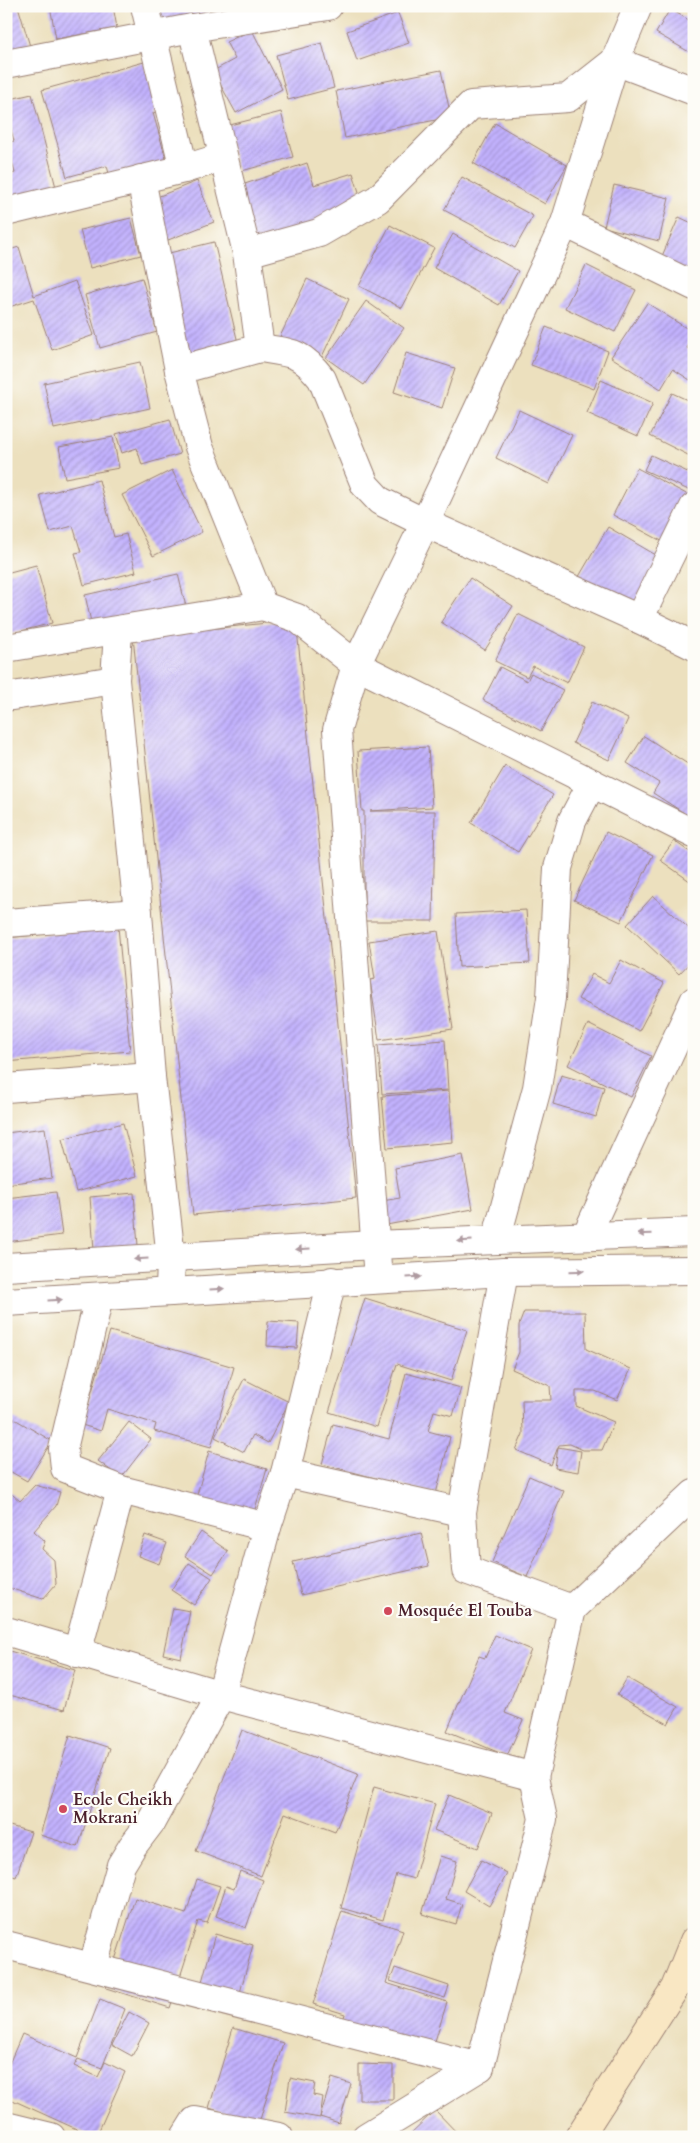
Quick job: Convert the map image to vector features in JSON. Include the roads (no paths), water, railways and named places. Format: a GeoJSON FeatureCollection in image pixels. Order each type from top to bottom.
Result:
{"type":"FeatureCollection","features":[{"type":"Feature","properties":{"kind":"main road"},"geometry":{"type":"LineString","coordinates":[[579,2137],[675,1988],[694,1941]]}},
{"type":"Feature","properties":{"kind":"street"},"geometry":{"type":"LineString","coordinates":[[145,6],[184,169]]}},
{"type":"Feature","properties":{"kind":"street"},"geometry":{"type":"LineString","coordinates":[[6,64],[192,28],[328,6]]}},
{"type":"Feature","properties":{"kind":"street"},"geometry":{"type":"LineString","coordinates":[[378,1279],[337,730],[356,665],[425,523],[565,223],[615,62],[638,6]]}},
{"type":"Feature","properties":{"kind":"street"},"geometry":{"type":"LineString","coordinates":[[192,28],[247,253],[260,348]]}},
{"type":"Feature","properties":{"kind":"street"},"geometry":{"type":"LineString","coordinates":[[615,62],[694,91]]}},
{"type":"Feature","properties":{"kind":"street"},"geometry":{"type":"LineString","coordinates":[[247,253],[319,233],[378,200],[471,105],[568,98],[615,62]]}},
{"type":"Feature","properties":{"kind":"street"},"geometry":{"type":"LineString","coordinates":[[6,212],[184,169],[223,157]]}},
{"type":"Feature","properties":{"kind":"street"},"geometry":{"type":"LineString","coordinates":[[141,179],[179,370],[199,447],[263,606]]}},
{"type":"Feature","properties":{"kind":"street"},"geometry":{"type":"LineString","coordinates":[[565,223],[694,286]]}},
{"type":"Feature","properties":{"kind":"street"},"geometry":{"type":"LineString","coordinates":[[179,370],[260,348],[296,354],[310,364],[322,379],[365,485],[380,501],[694,646]]}},
{"type":"Feature","properties":{"kind":"street"},"geometry":{"type":"LineString","coordinates":[[639,619],[694,507]]}},
{"type":"Feature","properties":{"kind":"street"},"geometry":{"type":"LineString","coordinates":[[6,648],[263,606],[297,618],[356,665],[694,834]]}},
{"type":"Feature","properties":{"kind":"street"},"geometry":{"type":"LineString","coordinates":[[118,631],[115,680],[138,913],[151,1077],[171,1258],[170,1292]]}},
{"type":"Feature","properties":{"kind":"street"},"geometry":{"type":"LineString","coordinates":[[6,697],[115,680]]}},
{"type":"Feature","properties":{"kind":"street"},"geometry":{"type":"LineString","coordinates":[[496,1240],[537,1088],[551,998],[558,868],[572,822],[592,783]]}},
{"type":"Feature","properties":{"kind":"street"},"geometry":{"type":"LineString","coordinates":[[6,923],[138,913]]}},
{"type":"Feature","properties":{"kind":"street"},"geometry":{"type":"LineString","coordinates":[[586,1236],[694,1001]]}},
{"type":"Feature","properties":{"kind":"street"},"geometry":{"type":"LineString","coordinates":[[6,1088],[151,1077]]}},
{"type":"Feature","properties":{"kind":"street"},"geometry":{"type":"LineString","coordinates":[[6,1267],[374,1245],[694,1232]]}},
{"type":"Feature","properties":{"kind":"street"},"geometry":{"type":"LineString","coordinates":[[6,1302],[504,1272],[694,1270]]}},
{"type":"Feature","properties":{"kind":"street"},"geometry":{"type":"LineString","coordinates":[[504,1272],[462,1512],[466,1570],[572,1609]]}},
{"type":"Feature","properties":{"kind":"street"},"geometry":{"type":"LineString","coordinates":[[93,1966],[121,1866],[132,1846],[151,1822],[221,1695],[266,1527],[285,1473],[332,1281]]}},
{"type":"Feature","properties":{"kind":"street"},"geometry":{"type":"LineString","coordinates":[[99,1297],[63,1449],[65,1468],[121,1490],[266,1527]]}},
{"type":"Feature","properties":{"kind":"street"},"geometry":{"type":"LineString","coordinates":[[285,1473],[462,1512]]}},
{"type":"Feature","properties":{"kind":"street"},"geometry":{"type":"LineString","coordinates":[[77,1653],[121,1490]]}},
{"type":"Feature","properties":{"kind":"street"},"geometry":{"type":"LineString","coordinates":[[366,2137],[480,2067],[543,1819],[534,1777],[572,1609],[694,1494]]}},
{"type":"Feature","properties":{"kind":"street"},"geometry":{"type":"LineString","coordinates":[[6,1631],[221,1695],[534,1777]]}},
{"type":"Feature","properties":{"kind":"street"},"geometry":{"type":"LineString","coordinates":[[6,1945],[480,2067]]}},
{"type":"Feature","properties":{"kind":"street"},"geometry":{"type":"LineString","coordinates":[[185,2137],[195,2121],[279,2137]]}},
{"type":"Feature","properties":{"kind":"street"},"geometry":{"type":"LineString","coordinates":[[6,2126],[51,2137]]}},
{"type":"Feature","properties":{"kind":"place","name":"Mosquée El Touba"},"geometry":{"type":"Point","coordinates":[388,1611]}},
{"type":"Feature","properties":{"kind":"place","name":"Ecole Cheikh Mokrani"},"geometry":{"type":"Point","coordinates":[63,1809]}}]}
